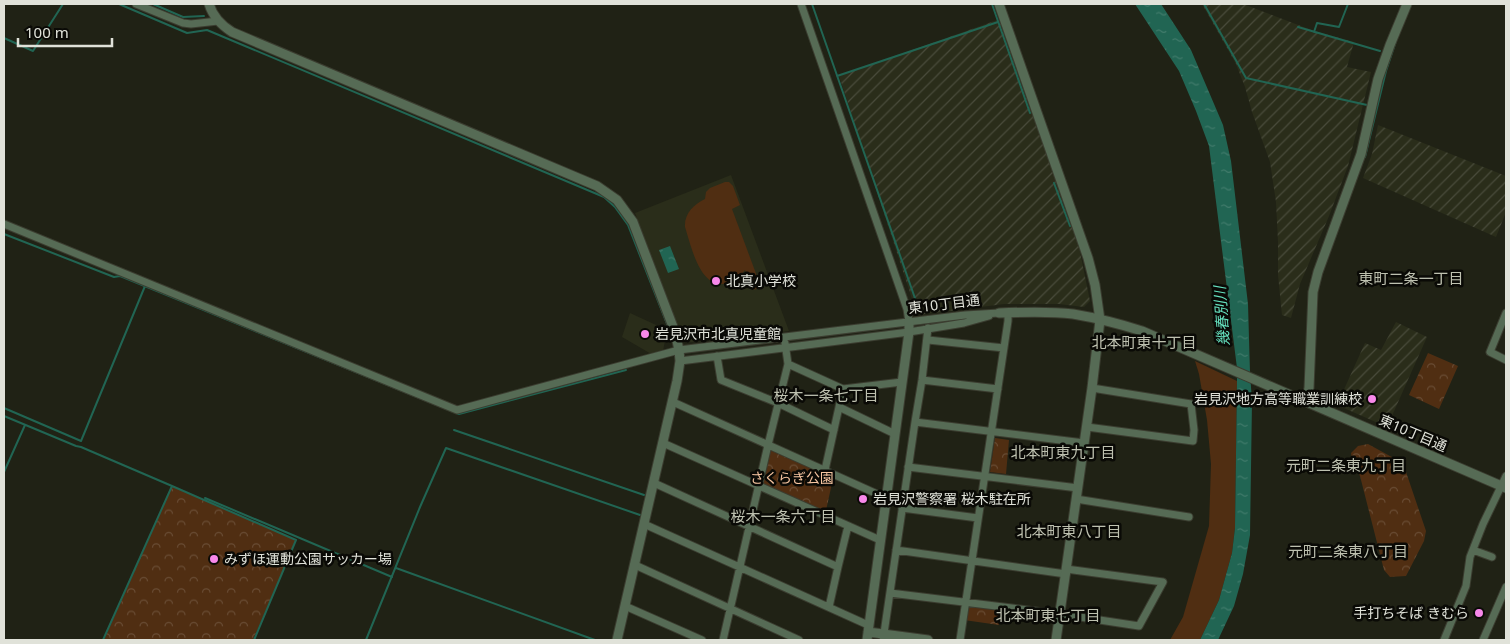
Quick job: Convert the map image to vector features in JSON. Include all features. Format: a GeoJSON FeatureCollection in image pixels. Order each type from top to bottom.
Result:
{"type":"FeatureCollection","features":[{"type":"Feature","properties":{"kind":"street"},"geometry":{"type":"LineString","coordinates":[[136,4],[184,23],[218,22]]}},
{"type":"Feature","properties":{"kind":"street"},"geometry":{"type":"LineString","coordinates":[[209,4],[218,22],[232,32],[597,186],[617,200],[633,222],[672,324],[680,361],[673,402],[617,640]]}},
{"type":"Feature","properties":{"kind":"street"},"geometry":{"type":"LineString","coordinates":[[801,4],[907,309],[909,327],[868,633]]}},
{"type":"Feature","properties":{"kind":"street"},"geometry":{"type":"LineString","coordinates":[[999,4],[1088,258],[1095,285],[1100,320],[1087,427],[1056,640]]}},
{"type":"Feature","properties":{"kind":"street"},"geometry":{"type":"LineString","coordinates":[[1306,402],[1309,388],[1313,292],[1318,272],[1359,161],[1378,80],[1407,4]]}},
{"type":"Feature","properties":{"kind":"street","name":"東10丁目通"},"geometry":{"type":"LineString","coordinates":[[4,224],[457,410],[679,350],[909,327],[980,313],[1062,313],[1100,320],[1142,331],[1504,487]]}},
{"type":"Feature","properties":{"kind":"street"},"geometry":{"type":"LineString","coordinates":[[680,361],[785,347],[909,327],[928,328],[964,323],[1003,313],[1008,321],[960,640]]}},
{"type":"Feature","properties":{"kind":"street"},"geometry":{"type":"LineString","coordinates":[[1506,313],[1490,352],[1506,360]]}},
{"type":"Feature","properties":{"kind":"street"},"geometry":{"type":"LineString","coordinates":[[884,637],[928,340],[928,328]]}},
{"type":"Feature","properties":{"kind":"street"},"geometry":{"type":"LineString","coordinates":[[723,640],[788,364],[784,338]]}},
{"type":"Feature","properties":{"kind":"street"},"geometry":{"type":"LineString","coordinates":[[928,340],[1004,348]]}},
{"type":"Feature","properties":{"kind":"street"},"geometry":{"type":"LineString","coordinates":[[716,356],[720,380],[778,403],[834,430]]}},
{"type":"Feature","properties":{"kind":"street"},"geometry":{"type":"LineString","coordinates":[[788,364],[843,389],[902,382]]}},
{"type":"Feature","properties":{"kind":"street"},"geometry":{"type":"LineString","coordinates":[[922,380],[998,389]]}},
{"type":"Feature","properties":{"kind":"street"},"geometry":{"type":"LineString","coordinates":[[1087,427],[1193,441],[1194,430],[1190,404],[1092,388]]}},
{"type":"Feature","properties":{"kind":"street"},"geometry":{"type":"LineString","coordinates":[[825,470],[843,389]]}},
{"type":"Feature","properties":{"kind":"street"},"geometry":{"type":"LineString","coordinates":[[673,402],[886,498]]}},
{"type":"Feature","properties":{"kind":"street"},"geometry":{"type":"LineString","coordinates":[[839,408],[895,434]]}},
{"type":"Feature","properties":{"kind":"street"},"geometry":{"type":"LineString","coordinates":[[915,422],[1084,443]]}},
{"type":"Feature","properties":{"kind":"street"},"geometry":{"type":"LineString","coordinates":[[663,442],[880,540]]}},
{"type":"Feature","properties":{"kind":"street"},"geometry":{"type":"LineString","coordinates":[[908,467],[1078,488]]}},
{"type":"Feature","properties":{"kind":"street"},"geometry":{"type":"LineString","coordinates":[[1444,640],[1466,586],[1470,557],[1483,524],[1504,487],[1506,476]]}},
{"type":"Feature","properties":{"kind":"street"},"geometry":{"type":"LineString","coordinates":[[654,484],[838,567]]}},
{"type":"Feature","properties":{"kind":"street"},"geometry":{"type":"LineString","coordinates":[[1076,500],[1189,517]]}},
{"type":"Feature","properties":{"kind":"street"},"geometry":{"type":"LineString","coordinates":[[902,508],[978,518]]}},
{"type":"Feature","properties":{"kind":"street"},"geometry":{"type":"LineString","coordinates":[[644,524],[829,607],[868,633],[884,637],[928,640]]}},
{"type":"Feature","properties":{"kind":"street"},"geometry":{"type":"LineString","coordinates":[[829,607],[848,526]]}},
{"type":"Feature","properties":{"kind":"street"},"geometry":{"type":"LineString","coordinates":[[890,593],[1060,614],[1139,626],[1163,582],[972,561],[896,550]]}},
{"type":"Feature","properties":{"kind":"street"},"geometry":{"type":"LineString","coordinates":[[1473,550],[1492,557]]}},
{"type":"Feature","properties":{"kind":"street"},"geometry":{"type":"LineString","coordinates":[[635,565],[799,640]]}},
{"type":"Feature","properties":{"kind":"street"},"geometry":{"type":"LineString","coordinates":[[1483,640],[1503,603],[1506,586]]}},
{"type":"Feature","properties":{"kind":"street"},"geometry":{"type":"LineString","coordinates":[[625,606],[702,640]]}},
{"type":"Feature","properties":{"kind":"shaded area"},"geometry":{"type":"Polygon","coordinates":[[[1202,4],[1243,4],[1314,31],[1354,42],[1347,67],[1371,72],[1348,166],[1300,284],[1291,318],[1282,315],[1278,275],[1276,202],[1270,162],[1236,64],[1202,4]]]}},
{"type":"Feature","properties":{"kind":"shaded area"},"geometry":{"type":"Polygon","coordinates":[[[1000,19],[1079,247],[1090,301],[1084,307],[1059,304],[1004,304],[918,315],[839,76],[1000,19]]]}},
{"type":"Feature","properties":{"kind":"shaded area"},"geometry":{"type":"Polygon","coordinates":[[[1378,125],[1506,176],[1506,212],[1496,237],[1363,178],[1372,154],[1378,125]]]}},
{"type":"Feature","properties":{"kind":"shaded area","name":"北真小学校"},"geometry":{"type":"Polygon","coordinates":[[[731,175],[789,331],[691,342],[682,337],[635,213],[731,175]]]}},
{"type":"Feature","properties":{"kind":"shaded area","name":"岩見沢市北真児童館"},"geometry":{"type":"Polygon","coordinates":[[[630,313],[667,330],[663,351],[653,355],[622,337],[630,313]]]}},
{"type":"Feature","properties":{"kind":"shaded area"},"geometry":{"type":"Polygon","coordinates":[[[1396,322],[1427,337],[1387,427],[1337,405],[1365,343],[1381,350],[1396,322]]]}},
{"type":"Feature","properties":{"kind":"green space"},"geometry":{"type":"Polygon","coordinates":[[[729,182],[733,186],[740,205],[732,209],[761,287],[753,290],[745,270],[736,279],[723,284],[715,283],[708,278],[697,263],[685,227],[688,214],[697,204],[705,199],[706,192],[710,188],[729,182]]]}},
{"type":"Feature","properties":{"kind":"green space"},"geometry":{"type":"Polygon","coordinates":[[[1428,353],[1458,366],[1439,409],[1409,395],[1428,353]]]}},
{"type":"Feature","properties":{"kind":"green space"},"geometry":{"type":"Polygon","coordinates":[[[1195,361],[1237,381],[1235,528],[1232,553],[1219,600],[1200,640],[1170,640],[1183,617],[1209,526],[1211,464],[1207,420],[1195,361]]]}},
{"type":"Feature","properties":{"kind":"green space"},"geometry":{"type":"Polygon","coordinates":[[[995,438],[1009,440],[1006,474],[990,472],[995,438]]]}},
{"type":"Feature","properties":{"kind":"green space"},"geometry":{"type":"Polygon","coordinates":[[[1368,444],[1399,461],[1406,472],[1426,531],[1424,541],[1406,576],[1390,577],[1384,570],[1360,476],[1352,460],[1351,453],[1358,446],[1368,444]]]}},
{"type":"Feature","properties":{"kind":"green space","name":"さくらぎ公園"},"geometry":{"type":"Polygon","coordinates":[[[768,445],[834,474],[825,515],[759,485],[768,445]]]}},
{"type":"Feature","properties":{"kind":"green space"},"geometry":{"type":"Polygon","coordinates":[[[172,486],[296,540],[253,640],[104,640],[172,486]]]}},
{"type":"Feature","properties":{"kind":"green space"},"geometry":{"type":"Polygon","coordinates":[[[966,603],[1001,608],[999,625],[964,620],[966,603]]]}},
{"type":"Feature","properties":{"kind":"water"},"geometry":{"type":"Polygon","coordinates":[[[1135,4],[1161,4],[1191,50],[1223,125],[1231,161],[1248,304],[1252,401],[1250,535],[1243,574],[1234,606],[1218,640],[1200,640],[1219,600],[1232,553],[1235,528],[1237,368],[1209,146],[1179,71],[1135,4]]]}},
{"type":"Feature","properties":{"kind":"water"},"geometry":{"type":"Polygon","coordinates":[[[670,246],[679,269],[668,273],[659,250],[670,246]]]}},
{"type":"Feature","properties":{"kind":"waterway"},"geometry":{"type":"LineString","coordinates":[[4,38],[33,51],[63,4]]}},
{"type":"Feature","properties":{"kind":"waterway"},"geometry":{"type":"LineString","coordinates":[[119,4],[187,33],[207,30],[604,197],[615,207],[628,225],[669,329]]}},
{"type":"Feature","properties":{"kind":"waterway"},"geometry":{"type":"LineString","coordinates":[[153,4],[183,17],[204,16]]}},
{"type":"Feature","properties":{"kind":"waterway"},"geometry":{"type":"LineString","coordinates":[[812,4],[917,304]]}},
{"type":"Feature","properties":{"kind":"waterway"},"geometry":{"type":"LineString","coordinates":[[992,4],[1030,113]]}},
{"type":"Feature","properties":{"kind":"waterway"},"geometry":{"type":"LineString","coordinates":[[1204,4],[1246,78],[1367,105]]}},
{"type":"Feature","properties":{"kind":"waterway"},"geometry":{"type":"LineString","coordinates":[[1314,32],[1317,23],[1339,27],[1348,4]]}},
{"type":"Feature","properties":{"kind":"waterway"},"geometry":{"type":"LineString","coordinates":[[837,76],[998,22]]}},
{"type":"Feature","properties":{"kind":"waterway"},"geometry":{"type":"LineString","coordinates":[[1298,27],[1380,51]]}},
{"type":"Feature","properties":{"kind":"waterway"},"geometry":{"type":"LineString","coordinates":[[1365,157],[1386,71],[1396,41]]}},
{"type":"Feature","properties":{"kind":"waterway"},"geometry":{"type":"LineString","coordinates":[[1054,183],[1070,226]]}},
{"type":"Feature","properties":{"kind":"waterway"},"geometry":{"type":"LineString","coordinates":[[4,234],[114,277],[120,276],[459,414],[626,370]]}},
{"type":"Feature","properties":{"kind":"waterway"},"geometry":{"type":"LineString","coordinates":[[4,408],[81,441],[145,286]]}},
{"type":"Feature","properties":{"kind":"waterway"},"geometry":{"type":"LineString","coordinates":[[4,416],[172,486]]}},
{"type":"Feature","properties":{"kind":"waterway"},"geometry":{"type":"LineString","coordinates":[[4,472],[25,425]]}},
{"type":"Feature","properties":{"kind":"waterway"},"geometry":{"type":"LineString","coordinates":[[454,430],[644,495]]}},
{"type":"Feature","properties":{"kind":"waterway"},"geometry":{"type":"LineString","coordinates":[[366,640],[446,448],[640,515]]}},
{"type":"Feature","properties":{"kind":"waterway"},"geometry":{"type":"LineString","coordinates":[[103,640],[172,486],[296,540],[254,640]]}},
{"type":"Feature","properties":{"kind":"waterway"},"geometry":{"type":"LineString","coordinates":[[205,498],[392,577]]}},
{"type":"Feature","properties":{"kind":"waterway"},"geometry":{"type":"LineString","coordinates":[[396,568],[595,640]]}},
{"type":"Feature","properties":{"kind":"place","name":"北真小学校"},"geometry":{"type":"Point","coordinates":[716,281]}},
{"type":"Feature","properties":{"kind":"place","name":"岩見沢市北真児童館"},"geometry":{"type":"Point","coordinates":[645,334]}},
{"type":"Feature","properties":{"kind":"place","name":"岩見沢地方高等職業訓練校"},"geometry":{"type":"Point","coordinates":[1372,399]}},
{"type":"Feature","properties":{"kind":"place","name":"岩見沢警察署 桜木駐在所"},"geometry":{"type":"Point","coordinates":[863,499]}},
{"type":"Feature","properties":{"kind":"place","name":"みずほ運動公園サッカー場"},"geometry":{"type":"Point","coordinates":[214,559]}},
{"type":"Feature","properties":{"kind":"place","name":"手打ちそば きむら"},"geometry":{"type":"Point","coordinates":[1479,613]}},
{"type":"Feature","properties":{"kind":"district","name":"東町二条一丁目"},"geometry":{"type":"Point","coordinates":[1411,279]}},
{"type":"Feature","properties":{"kind":"district","name":"北本町東十丁目"},"geometry":{"type":"Point","coordinates":[1144,343]}},
{"type":"Feature","properties":{"kind":"district","name":"桜木一条七丁目"},"geometry":{"type":"Point","coordinates":[826,396]}},
{"type":"Feature","properties":{"kind":"district","name":"北本町東九丁目"},"geometry":{"type":"Point","coordinates":[1063,453]}},
{"type":"Feature","properties":{"kind":"district","name":"元町二条東九丁目"},"geometry":{"type":"Point","coordinates":[1346,466]}},
{"type":"Feature","properties":{"kind":"district","name":"桜木一条六丁目"},"geometry":{"type":"Point","coordinates":[783,517]}},
{"type":"Feature","properties":{"kind":"district","name":"北本町東八丁目"},"geometry":{"type":"Point","coordinates":[1069,532]}},
{"type":"Feature","properties":{"kind":"district","name":"元町二条東八丁目"},"geometry":{"type":"Point","coordinates":[1348,552]}},
{"type":"Feature","properties":{"kind":"district","name":"北本町東七丁目"},"geometry":{"type":"Point","coordinates":[1048,616]}},
{"type":"Feature","properties":{"kind":"water label","name":"幾春別川"},"geometry":{"type":"Point","coordinates":[1222,316]}}]}
